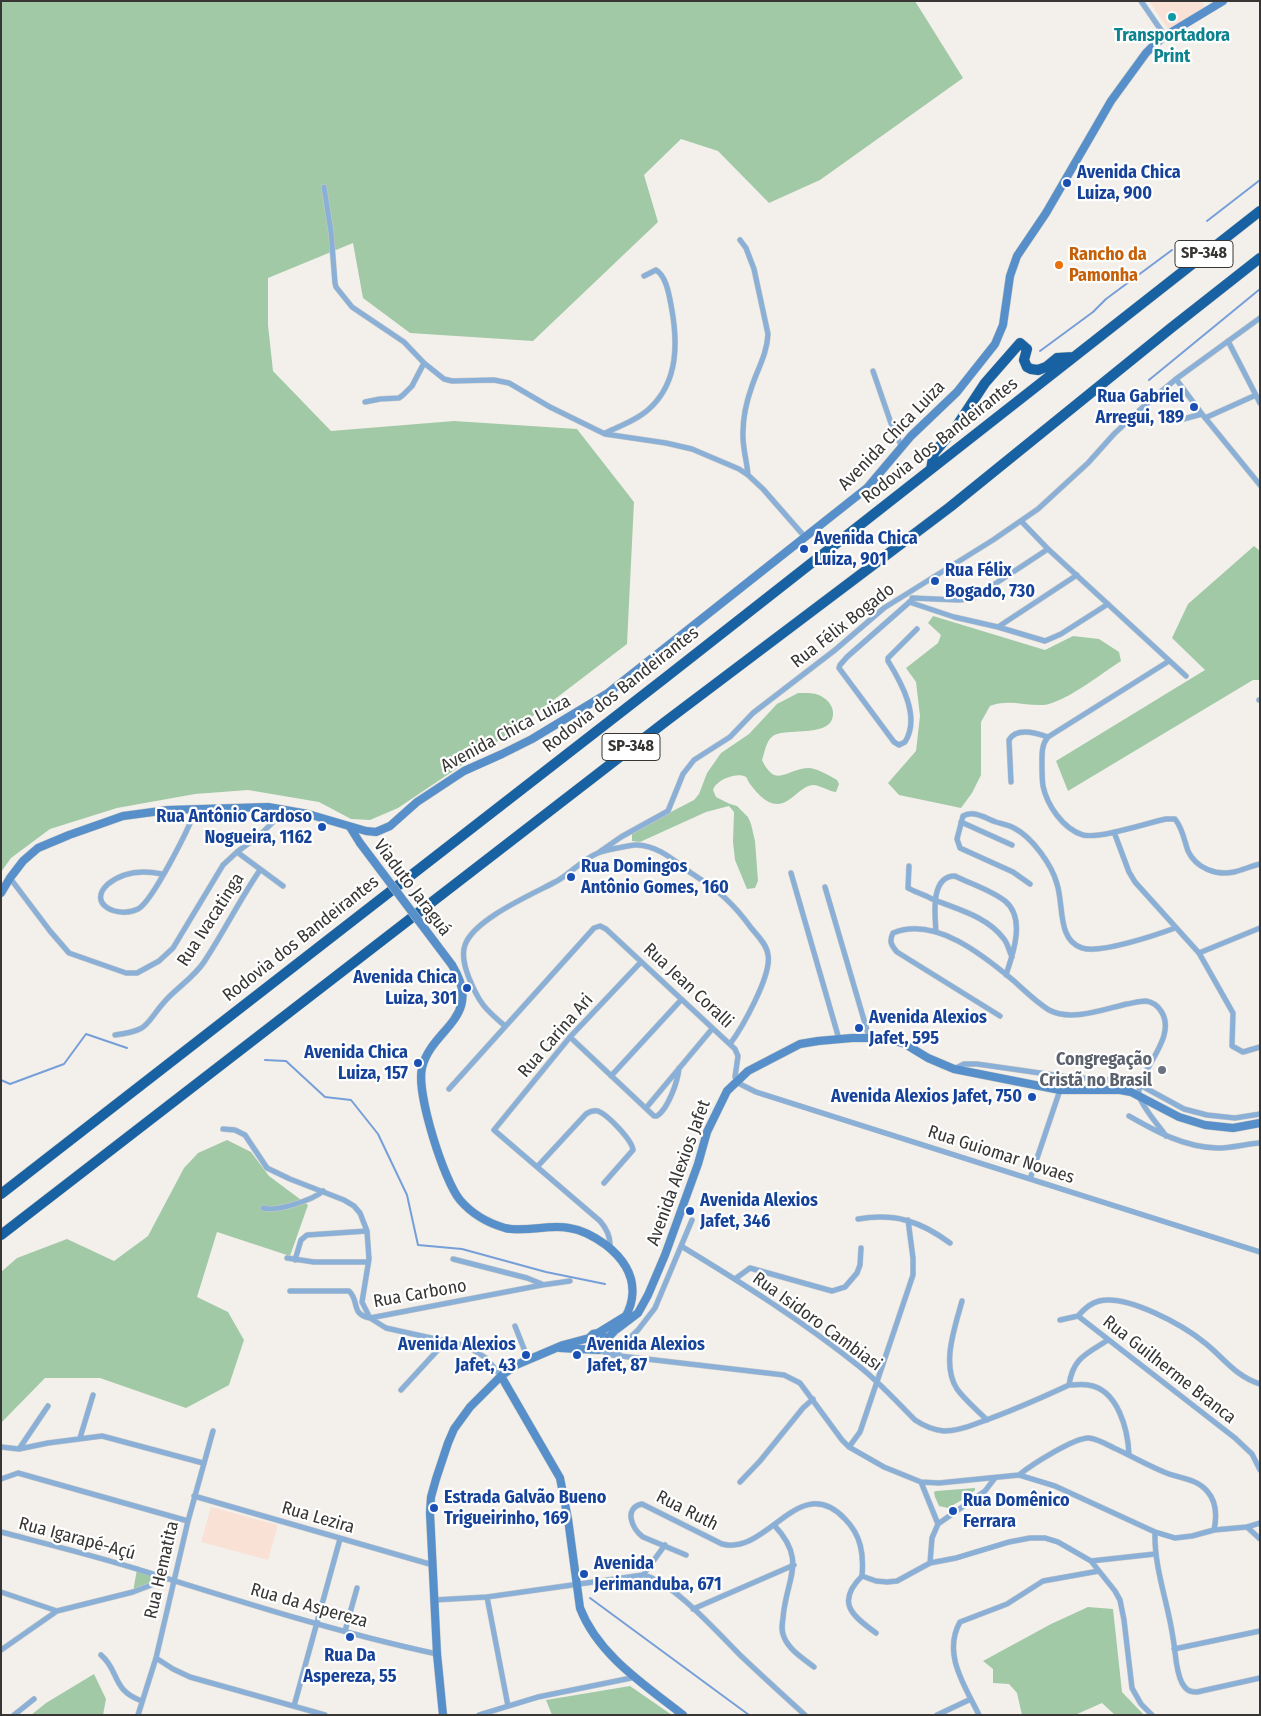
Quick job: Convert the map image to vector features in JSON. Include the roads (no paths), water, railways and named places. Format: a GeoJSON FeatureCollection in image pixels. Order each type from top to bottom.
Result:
{"type":"FeatureCollection","features":[{"type":"Feature","properties":{"kind":"highway","name":"Rodovia dos Bandeirantes"},"geometry":{"type":"LineString","coordinates":[[1,1194],[1260,211]]}},
{"type":"Feature","properties":{"kind":"highway","name":"SP-348"},"geometry":{"type":"LineString","coordinates":[[1,1235],[657,728],[950,507],[1260,258]]}},
{"type":"Feature","properties":{"kind":"highway"},"geometry":{"type":"LineString","coordinates":[[931,469],[934,453],[956,427],[985,383],[1020,343],[1027,349],[1024,360],[1027,367],[1031,369],[1046,367],[1057,358],[1074,356]]}},
{"type":"Feature","properties":{"kind":"main road","name":"Avenida Chica Luiza"},"geometry":{"type":"LineString","coordinates":[[1,893],[23,861],[38,848],[97,824],[132,815],[168,810],[268,807],[308,814],[350,827],[376,832],[397,820],[420,800],[464,771],[502,754],[593,703],[692,628],[867,488],[924,422],[956,392],[995,344],[1003,325],[1010,276],[1018,256],[1046,213],[1111,101],[1146,53],[1165,36],[1223,1]]}},
{"type":"Feature","properties":{"kind":"main road","name":"Viaduto Jaraguá"},"geometry":{"type":"LineString","coordinates":[[350,827],[458,976]]}},
{"type":"Feature","properties":{"kind":"main road"},"geometry":{"type":"LineString","coordinates":[[458,976],[461,983],[462,998],[459,1010],[450,1026],[424,1061],[420,1082],[426,1112],[444,1171],[452,1190],[462,1202],[482,1218],[500,1226],[519,1230],[569,1228],[594,1237],[610,1248],[624,1264],[632,1282],[633,1296],[627,1312],[617,1329],[605,1341],[604,1347],[595,1350],[558,1348]]}},
{"type":"Feature","properties":{"kind":"main road","name":"Avenida Alexios Jafet"},"geometry":{"type":"LineString","coordinates":[[617,1329],[634,1317],[644,1302],[665,1254],[698,1164],[711,1120],[727,1091],[748,1071],[800,1044],[818,1040],[885,1038],[905,1044],[928,1058],[954,1069],[1060,1090],[1120,1090],[1140,1096],[1171,1114],[1205,1125],[1232,1128],[1260,1124]]}},
{"type":"Feature","properties":{"kind":"main road"},"geometry":{"type":"LineString","coordinates":[[442,1715],[430,1529],[431,1497],[454,1429],[462,1416],[501,1376],[516,1365],[589,1338],[644,1302]]}},
{"type":"Feature","properties":{"kind":"main road"},"geometry":{"type":"LineString","coordinates":[[598,1333],[602,1335],[605,1341]]}},
{"type":"Feature","properties":{"kind":"main road"},"geometry":{"type":"LineString","coordinates":[[589,1338],[588,1344],[595,1350]]}},
{"type":"Feature","properties":{"kind":"main road"},"geometry":{"type":"LineString","coordinates":[[501,1376],[560,1478],[568,1520],[580,1608],[592,1632],[636,1677],[683,1715]]}},
{"type":"Feature","properties":{"kind":"street"},"geometry":{"type":"LineString","coordinates":[[1141,1],[1165,36]]}},
{"type":"Feature","properties":{"kind":"street"},"geometry":{"type":"LineString","coordinates":[[324,186],[329,211],[336,287],[352,307],[404,342],[424,363],[444,379],[452,381],[494,380],[509,383],[550,407],[605,434],[692,449],[738,469],[748,475],[805,537]]}},
{"type":"Feature","properties":{"kind":"street"},"geometry":{"type":"LineString","coordinates":[[740,240],[751,260],[768,334],[768,344],[752,385],[746,410],[743,433],[748,475]]}},
{"type":"Feature","properties":{"kind":"street"},"geometry":{"type":"LineString","coordinates":[[605,434],[649,410],[664,391],[672,372],[676,330],[666,286],[660,273],[656,270],[644,276]]}},
{"type":"Feature","properties":{"kind":"street","name":"Rua Félix Bogado"},"geometry":{"type":"LineString","coordinates":[[466,971],[464,947],[472,933],[492,916],[564,877],[621,837],[668,811],[683,774],[694,760],[730,737],[773,696],[835,650],[884,608],[1022,521],[1046,502],[1138,412],[1176,379],[1260,318]]}},
{"type":"Feature","properties":{"kind":"street"},"geometry":{"type":"LineString","coordinates":[[1228,341],[1260,403]]}},
{"type":"Feature","properties":{"kind":"street"},"geometry":{"type":"LineString","coordinates":[[364,402],[399,398],[404,395],[412,386],[424,363]]}},
{"type":"Feature","properties":{"kind":"street"},"geometry":{"type":"LineString","coordinates":[[873,371],[893,428],[902,447]]}},
{"type":"Feature","properties":{"kind":"street"},"geometry":{"type":"LineString","coordinates":[[1176,379],[1260,485]]}},
{"type":"Feature","properties":{"kind":"street"},"geometry":{"type":"LineString","coordinates":[[1176,421],[1204,416],[1256,395]]}},
{"type":"Feature","properties":{"kind":"street"},"geometry":{"type":"LineString","coordinates":[[1022,521],[1048,549],[1186,676]]}},
{"type":"Feature","properties":{"kind":"street"},"geometry":{"type":"LineString","coordinates":[[917,629],[888,658],[904,688],[909,708],[909,732],[905,742],[900,745],[894,742],[839,668],[840,664],[911,601],[972,599],[1048,549]]}},
{"type":"Feature","properties":{"kind":"street"},"geometry":{"type":"LineString","coordinates":[[998,627],[1077,576]]}},
{"type":"Feature","properties":{"kind":"street"},"geometry":{"type":"LineString","coordinates":[[908,593],[911,601],[954,617],[1045,640],[1061,634],[1108,604]]}},
{"type":"Feature","properties":{"kind":"street"},"geometry":{"type":"LineString","coordinates":[[1168,661],[1048,737],[1045,741],[1042,756],[1043,783],[1049,803],[1056,814],[1070,828],[1082,834],[1090,836],[1114,832],[1166,818],[1175,819],[1181,828],[1189,854],[1200,865],[1209,870],[1221,873],[1232,872],[1260,864]]}},
{"type":"Feature","properties":{"kind":"street"},"geometry":{"type":"LineString","coordinates":[[1011,782],[1009,740],[1011,737],[1018,732],[1037,733],[1048,737]]}},
{"type":"Feature","properties":{"kind":"street"},"geometry":{"type":"LineString","coordinates":[[162,874],[136,872],[119,878],[103,890],[101,894],[102,902],[110,910],[127,913],[140,908],[146,903],[192,820],[195,810]]}},
{"type":"Feature","properties":{"kind":"street"},"geometry":{"type":"LineString","coordinates":[[10,878],[56,940],[70,953],[131,974],[142,971],[160,961],[173,948],[219,871],[237,852],[260,834],[285,810]]}},
{"type":"Feature","properties":{"kind":"street"},"geometry":{"type":"LineString","coordinates":[[1030,884],[1013,872],[960,848],[957,844],[957,839],[963,816],[973,813],[1013,827],[1025,834],[1051,868],[1058,884],[1064,929],[1073,944],[1083,949],[1103,948],[1175,928]]}},
{"type":"Feature","properties":{"kind":"street"},"geometry":{"type":"LineString","coordinates":[[961,822],[1012,845]]}},
{"type":"Feature","properties":{"kind":"street"},"geometry":{"type":"LineString","coordinates":[[1114,832],[1129,872],[1135,882],[1198,953],[1233,1013],[1232,1046],[1243,1052],[1260,1047]]}},
{"type":"Feature","properties":{"kind":"street"},"geometry":{"type":"LineString","coordinates":[[598,853],[641,845],[673,859],[718,892],[732,905],[761,940],[769,955],[764,977],[746,1020],[730,1044]]}},
{"type":"Feature","properties":{"kind":"street"},"geometry":{"type":"LineString","coordinates":[[237,852],[283,886]]}},
{"type":"Feature","properties":{"kind":"street"},"geometry":{"type":"LineString","coordinates":[[909,866],[908,888],[934,900],[967,911],[996,930],[1005,940],[1012,957]]}},
{"type":"Feature","properties":{"kind":"street","name":"Rua Ivacatinga"},"geometry":{"type":"LineString","coordinates":[[115,1035],[134,1033],[141,1029],[153,1019],[164,1002],[192,976],[203,963],[260,870]]}},
{"type":"Feature","properties":{"kind":"street"},"geometry":{"type":"LineString","coordinates":[[791,873],[839,1039]]}},
{"type":"Feature","properties":{"kind":"street"},"geometry":{"type":"LineString","coordinates":[[936,932],[934,900],[945,879],[949,876],[955,876],[1006,902],[1013,911],[1016,929],[1012,957],[1006,975]]}},
{"type":"Feature","properties":{"kind":"street"},"geometry":{"type":"LineString","coordinates":[[825,887],[869,1037]]}},
{"type":"Feature","properties":{"kind":"street","name":"Rua Jean Coralli"},"geometry":{"type":"LineString","coordinates":[[505,1026],[596,926],[600,926],[606,929],[730,1044],[738,1056],[734,1072],[737,1080]]}},
{"type":"Feature","properties":{"kind":"street"},"geometry":{"type":"LineString","coordinates":[[1000,1016],[897,952],[892,946],[890,939],[893,933],[904,928],[920,928],[954,939],[1006,975],[1042,1005],[1058,1013],[1083,1014],[1146,1001],[1160,1008],[1165,1019],[1165,1033],[1140,1085],[1140,1096],[1166,1136]]}},
{"type":"Feature","properties":{"kind":"street"},"geometry":{"type":"LineString","coordinates":[[1198,953],[1260,928]]}},
{"type":"Feature","properties":{"kind":"street","name":"Rua Carina Ari"},"geometry":{"type":"LineString","coordinates":[[537,1167],[494,1130],[570,1037],[641,962]]}},
{"type":"Feature","properties":{"kind":"street"},"geometry":{"type":"LineString","coordinates":[[449,1089],[505,1026],[481,1004],[466,971],[458,976]]}},
{"type":"Feature","properties":{"kind":"street"},"geometry":{"type":"LineString","coordinates":[[610,1076],[681,1000]]}},
{"type":"Feature","properties":{"kind":"street"},"geometry":{"type":"LineString","coordinates":[[646,1108],[712,1029]]}},
{"type":"Feature","properties":{"kind":"street"},"geometry":{"type":"LineString","coordinates":[[570,1037],[654,1116],[661,1113],[677,1081],[680,1068]]}},
{"type":"Feature","properties":{"kind":"street"},"geometry":{"type":"LineString","coordinates":[[954,1069],[964,1064],[977,1064],[1068,1077],[1125,1081],[1140,1085],[1184,1109],[1194,1112],[1235,1118],[1260,1114]]}},
{"type":"Feature","properties":{"kind":"street","name":"Rua Guiomar Novaes"},"geometry":{"type":"LineString","coordinates":[[737,1080],[740,1084],[756,1092],[1260,1252]]}},
{"type":"Feature","properties":{"kind":"street"},"geometry":{"type":"LineString","coordinates":[[1030,1179],[1060,1090]]}},
{"type":"Feature","properties":{"kind":"street"},"geometry":{"type":"LineString","coordinates":[[604,1184],[633,1150],[629,1140],[603,1114],[592,1111],[586,1114],[537,1167],[600,1221],[609,1236],[610,1248]]}},
{"type":"Feature","properties":{"kind":"street"},"geometry":{"type":"LineString","coordinates":[[1129,1116],[1179,1142],[1195,1146],[1217,1148],[1260,1143]]}},
{"type":"Feature","properties":{"kind":"street"},"geometry":{"type":"LineString","coordinates":[[223,1129],[235,1130],[245,1135],[267,1168],[344,1200],[354,1206],[360,1213],[367,1231],[368,1262],[362,1297],[364,1307],[370,1318],[386,1328],[447,1340],[467,1346],[486,1358],[501,1376]]}},
{"type":"Feature","properties":{"kind":"street"},"geometry":{"type":"LineString","coordinates":[[263,1208],[271,1210],[308,1200],[323,1191]]}},
{"type":"Feature","properties":{"kind":"street"},"geometry":{"type":"LineString","coordinates":[[858,1219],[892,1217],[908,1220],[934,1231],[950,1242]]}},
{"type":"Feature","properties":{"kind":"street","name":"Avenida Alexios Jafet"},"geometry":{"type":"LineString","coordinates":[[612,1355],[638,1330],[655,1308],[692,1220]]}},
{"type":"Feature","properties":{"kind":"street"},"geometry":{"type":"LineString","coordinates":[[849,1447],[860,1432],[913,1275],[913,1258],[908,1220]]}},
{"type":"Feature","properties":{"kind":"street"},"geometry":{"type":"LineString","coordinates":[[295,1260],[303,1237],[310,1234],[367,1231]]}},
{"type":"Feature","properties":{"kind":"street","name":"Rua Isidoro Cambiasi"},"geometry":{"type":"LineString","coordinates":[[681,1246],[735,1278],[817,1335],[860,1368],[915,1420],[926,1427],[946,1431],[970,1426],[1018,1408],[1068,1385]]}},
{"type":"Feature","properties":{"kind":"street"},"geometry":{"type":"LineString","coordinates":[[735,1278],[750,1268],[825,1290],[838,1290],[851,1282],[857,1273],[860,1265],[861,1248]]}},
{"type":"Feature","properties":{"kind":"street"},"geometry":{"type":"LineString","coordinates":[[287,1258],[323,1262],[368,1262]]}},
{"type":"Feature","properties":{"kind":"street"},"geometry":{"type":"LineString","coordinates":[[453,1259],[527,1278],[542,1285]]}},
{"type":"Feature","properties":{"kind":"street","name":"Rua Carbono"},"geometry":{"type":"LineString","coordinates":[[290,1290],[349,1291],[354,1296],[359,1313],[370,1318],[570,1281]]}},
{"type":"Feature","properties":{"kind":"street"},"geometry":{"type":"LineString","coordinates":[[1060,1320],[1078,1316],[1087,1306],[1101,1300],[1122,1302],[1145,1309],[1183,1327],[1205,1343],[1246,1380],[1260,1384]]}},
{"type":"Feature","properties":{"kind":"street"},"geometry":{"type":"LineString","coordinates":[[962,1301],[951,1351],[950,1370],[957,1388],[987,1420]]}},
{"type":"Feature","properties":{"kind":"street","name":"Rua Guilherme Branca"},"geometry":{"type":"LineString","coordinates":[[1078,1316],[1235,1438],[1252,1454],[1260,1470]]}},
{"type":"Feature","properties":{"kind":"street"},"geometry":{"type":"LineString","coordinates":[[515,1326],[528,1359]]}},
{"type":"Feature","properties":{"kind":"street"},"geometry":{"type":"LineString","coordinates":[[402,1390],[447,1340]]}},
{"type":"Feature","properties":{"kind":"street"},"geometry":{"type":"LineString","coordinates":[[1108,1340],[1074,1364],[1068,1385],[1089,1384],[1106,1394],[1116,1406],[1124,1424],[1128,1443],[1128,1455]]}},
{"type":"Feature","properties":{"kind":"street"},"geometry":{"type":"LineString","coordinates":[[605,1341],[628,1357]]}},
{"type":"Feature","properties":{"kind":"street"},"geometry":{"type":"LineString","coordinates":[[595,1350],[612,1355],[784,1375],[800,1383],[849,1447],[877,1463],[921,1482],[938,1483],[1019,1475],[1054,1486],[1156,1532],[1175,1538],[1214,1530],[1247,1527],[1260,1523]]}},
{"type":"Feature","properties":{"kind":"street"},"geometry":{"type":"LineString","coordinates":[[80,1438],[92,1395]]}},
{"type":"Feature","properties":{"kind":"street"},"geometry":{"type":"LineString","coordinates":[[740,1482],[760,1461],[803,1408],[813,1399]]}},
{"type":"Feature","properties":{"kind":"street"},"geometry":{"type":"LineString","coordinates":[[18,1449],[48,1406]]}},
{"type":"Feature","properties":{"kind":"street","name":"Rua Hematita"},"geometry":{"type":"LineString","coordinates":[[138,1715],[156,1658],[194,1496],[213,1431]]}},
{"type":"Feature","properties":{"kind":"street"},"geometry":{"type":"LineString","coordinates":[[1,1447],[18,1449],[102,1436],[203,1463]]}},
{"type":"Feature","properties":{"kind":"street"},"geometry":{"type":"LineString","coordinates":[[1019,1475],[1029,1466],[1081,1439],[1089,1438],[1100,1441],[1157,1469],[1192,1480],[1206,1490],[1212,1498],[1215,1507],[1214,1530]]}},
{"type":"Feature","properties":{"kind":"street"},"geometry":{"type":"LineString","coordinates":[[1,1479],[18,1473],[188,1522]]}},
{"type":"Feature","properties":{"kind":"street"},"geometry":{"type":"LineString","coordinates":[[930,1563],[932,1538],[938,1524],[986,1491],[995,1478]]}},
{"type":"Feature","properties":{"kind":"street"},"geometry":{"type":"LineString","coordinates":[[921,1482],[938,1524]]}},
{"type":"Feature","properties":{"kind":"street","name":"Rua Lezira"},"geometry":{"type":"LineString","coordinates":[[194,1496],[433,1566]]}},
{"type":"Feature","properties":{"kind":"street","name":"Rua Ruth"},"geometry":{"type":"LineString","coordinates":[[686,1555],[643,1537],[638,1533],[630,1515],[636,1505],[642,1504],[651,1507],[700,1534],[727,1545],[744,1543],[774,1525]]}},
{"type":"Feature","properties":{"kind":"street"},"geometry":{"type":"LineString","coordinates":[[814,1667],[792,1649],[783,1635],[783,1609],[794,1566],[786,1539],[774,1525],[796,1508],[820,1505],[832,1509],[843,1516],[852,1526],[861,1545],[863,1559],[862,1576],[854,1584],[848,1602],[850,1610],[856,1619],[876,1633]]}},
{"type":"Feature","properties":{"kind":"street"},"geometry":{"type":"LineString","coordinates":[[1247,1527],[1260,1539]]}},
{"type":"Feature","properties":{"kind":"street","name":"Rua Igarapé-Açú"},"geometry":{"type":"LineString","coordinates":[[1,1532],[174,1581]]}},
{"type":"Feature","properties":{"kind":"street"},"geometry":{"type":"LineString","coordinates":[[1156,1532],[1155,1554],[1178,1674],[1182,1684],[1190,1692],[1212,1690],[1260,1678]]}},
{"type":"Feature","properties":{"kind":"street"},"geometry":{"type":"LineString","coordinates":[[862,1576],[876,1581],[897,1581],[930,1563],[1030,1538],[1045,1538],[1058,1542],[1091,1560],[1120,1600],[1132,1688],[1136,1697],[1152,1715]]}},
{"type":"Feature","properties":{"kind":"street"},"geometry":{"type":"LineString","coordinates":[[294,1706],[340,1539]]}},
{"type":"Feature","properties":{"kind":"street"},"geometry":{"type":"LineString","coordinates":[[643,1575],[665,1545]]}},
{"type":"Feature","properties":{"kind":"street"},"geometry":{"type":"LineString","coordinates":[[1091,1560],[1155,1554]]}},
{"type":"Feature","properties":{"kind":"street"},"geometry":{"type":"LineString","coordinates":[[693,1609],[794,1566]]}},
{"type":"Feature","properties":{"kind":"street"},"geometry":{"type":"LineString","coordinates":[[979,1715],[957,1671],[953,1655],[954,1636],[960,1622],[1007,1604],[1043,1581],[1099,1571]]}},
{"type":"Feature","properties":{"kind":"street"},"geometry":{"type":"LineString","coordinates":[[434,1600],[487,1597],[643,1575],[660,1581],[693,1609],[805,1715]]}},
{"type":"Feature","properties":{"kind":"street"},"geometry":{"type":"LineString","coordinates":[[1,1650],[57,1611],[133,1592],[167,1579]]}},
{"type":"Feature","properties":{"kind":"street","name":"Rua da Aspereza"},"geometry":{"type":"LineString","coordinates":[[174,1581],[316,1623],[437,1654]]}},
{"type":"Feature","properties":{"kind":"street"},"geometry":{"type":"LineString","coordinates":[[345,1631],[357,1588]]}},
{"type":"Feature","properties":{"kind":"street"},"geometry":{"type":"LineString","coordinates":[[1,1592],[57,1611]]}},
{"type":"Feature","properties":{"kind":"street"},"geometry":{"type":"LineString","coordinates":[[487,1597],[508,1706]]}},
{"type":"Feature","properties":{"kind":"street"},"geometry":{"type":"LineString","coordinates":[[1174,1649],[1260,1631]]}},
{"type":"Feature","properties":{"kind":"street"},"geometry":{"type":"LineString","coordinates":[[101,1655],[107,1661],[123,1690],[131,1697],[142,1701]]}},
{"type":"Feature","properties":{"kind":"street"},"geometry":{"type":"LineString","coordinates":[[156,1658],[173,1669],[190,1676],[325,1715]]}},
{"type":"Feature","properties":{"kind":"street"},"geometry":{"type":"LineString","coordinates":[[480,1715],[538,1697],[636,1677]]}},
{"type":"Feature","properties":{"kind":"street"},"geometry":{"type":"LineString","coordinates":[[14,1715],[34,1699]]}},
{"type":"Feature","properties":{"kind":"street"},"geometry":{"type":"LineString","coordinates":[[937,1715],[971,1699]]}},
{"type":"Feature","properties":{"kind":"waterway"},"geometry":{"type":"LineString","coordinates":[[1207,221],[1260,180]]}},
{"type":"Feature","properties":{"kind":"waterway"},"geometry":{"type":"LineString","coordinates":[[1040,351],[1172,250]]}},
{"type":"Feature","properties":{"kind":"waterway"},"geometry":{"type":"LineString","coordinates":[[1149,380],[1260,289]]}},
{"type":"Feature","properties":{"kind":"waterway"},"geometry":{"type":"LineString","coordinates":[[1,1080],[10,1084],[64,1064],[86,1034],[127,1048]]}},
{"type":"Feature","properties":{"kind":"waterway"},"geometry":{"type":"LineString","coordinates":[[265,1060],[286,1061],[325,1097],[351,1100],[378,1134],[407,1195],[418,1245],[462,1249],[546,1272],[605,1284]]}},
{"type":"Feature","properties":{"kind":"waterway"},"geometry":{"type":"LineString","coordinates":[[590,1598],[749,1715]]}},
{"type":"Feature","properties":{"kind":"place","name":"Transportadora Print"},"geometry":{"type":"Point","coordinates":[1172,17]}},
{"type":"Feature","properties":{"kind":"place","name":"Avenida Chica Luiza, 900"},"geometry":{"type":"Point","coordinates":[1067,183]}},
{"type":"Feature","properties":{"kind":"place","name":"Rancho da Pamonha"},"geometry":{"type":"Point","coordinates":[1059,265]}},
{"type":"Feature","properties":{"kind":"place","name":"Rua Gabriel Arregui, 189"},"geometry":{"type":"Point","coordinates":[1194,407]}},
{"type":"Feature","properties":{"kind":"place","name":"Avenida Chica Luiza, 901"},"geometry":{"type":"Point","coordinates":[804,549]}},
{"type":"Feature","properties":{"kind":"place","name":"Rua Félix Bogado, 730"},"geometry":{"type":"Point","coordinates":[935,581]}},
{"type":"Feature","properties":{"kind":"place","name":"Rua Antônio Cardoso Nogueira, 1162"},"geometry":{"type":"Point","coordinates":[322,827]}},
{"type":"Feature","properties":{"kind":"place","name":"Rua Domingos Antônio Gomes, 160"},"geometry":{"type":"Point","coordinates":[571,877]}},
{"type":"Feature","properties":{"kind":"place","name":"Avenida Chica Luiza, 301"},"geometry":{"type":"Point","coordinates":[467,988]}},
{"type":"Feature","properties":{"kind":"place","name":"Avenida Alexios Jafet, 595"},"geometry":{"type":"Point","coordinates":[859,1028]}},
{"type":"Feature","properties":{"kind":"place","name":"Avenida Chica Luiza, 157"},"geometry":{"type":"Point","coordinates":[418,1063]}},
{"type":"Feature","properties":{"kind":"place","name":"Congregação Cristã no Brasil"},"geometry":{"type":"Point","coordinates":[1162,1070]}},
{"type":"Feature","properties":{"kind":"place","name":"Avenida Alexios Jafet, 750"},"geometry":{"type":"Point","coordinates":[1032,1097]}},
{"type":"Feature","properties":{"kind":"place","name":"Avenida Alexios Jafet, 346"},"geometry":{"type":"Point","coordinates":[690,1211]}},
{"type":"Feature","properties":{"kind":"place","name":"Avenida Alexios Jafet, 43"},"geometry":{"type":"Point","coordinates":[526,1355]}},
{"type":"Feature","properties":{"kind":"place","name":"Avenida Alexios Jafet, 87"},"geometry":{"type":"Point","coordinates":[577,1355]}},
{"type":"Feature","properties":{"kind":"place","name":"Estrada Galvão Bueno Trigueirinho, 169"},"geometry":{"type":"Point","coordinates":[434,1508]}},
{"type":"Feature","properties":{"kind":"place","name":"Rua Domênico Ferrara"},"geometry":{"type":"Point","coordinates":[953,1511]}},
{"type":"Feature","properties":{"kind":"place","name":"Avenida Jerimanduba, 671"},"geometry":{"type":"Point","coordinates":[584,1574]}},
{"type":"Feature","properties":{"kind":"place","name":"Rua Da Aspereza, 55"},"geometry":{"type":"Point","coordinates":[350,1637]}}]}
